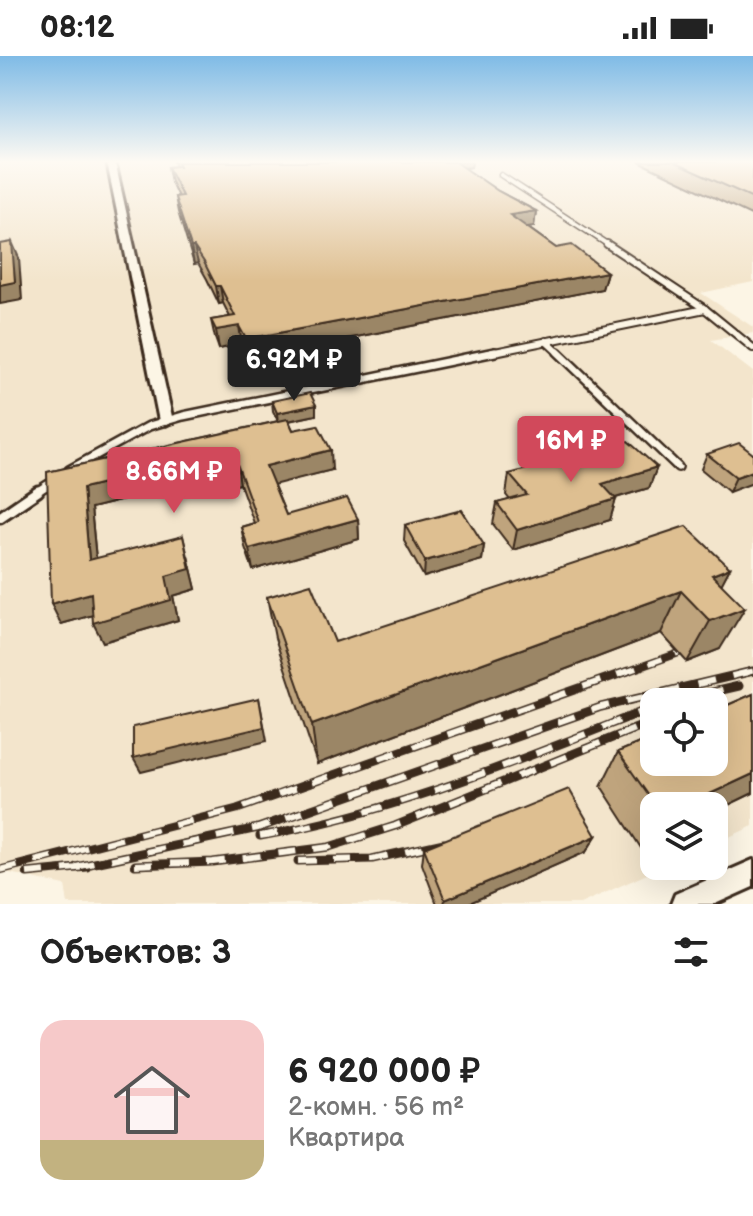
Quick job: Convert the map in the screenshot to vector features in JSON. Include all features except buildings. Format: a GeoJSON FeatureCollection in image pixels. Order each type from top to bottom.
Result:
{"type":"FeatureCollection","features":[{"type":"Feature","properties":{"kind":"street"},"geometry":{"type":"LineString","coordinates":[[119,202],[166,421]]}},
{"type":"Feature","properties":{"kind":"street"},"geometry":{"type":"LineString","coordinates":[[685,904],[753,873]]}},
{"type":"Feature","properties":{"kind":"lane"},"geometry":{"type":"LineString","coordinates":[[541,202],[705,309],[753,348]]}},
{"type":"Feature","properties":{"kind":"lane"},"geometry":{"type":"LineString","coordinates":[[0,517],[69,471],[149,426],[705,309]]}},
{"type":"Feature","properties":{"kind":"lane"},"geometry":{"type":"LineString","coordinates":[[546,341],[678,467]]}},
{"type":"Feature","properties":{"kind":"shaded area"},"geometry":{"type":"Polygon","coordinates":[[[0,202],[753,202],[753,282],[701,293],[753,327],[753,333],[711,340],[753,372],[753,826],[728,838],[728,792],[640,792],[640,877],[580,904],[68,904],[65,885],[0,871],[0,202]]]}},
{"type":"Feature","properties":{"kind":"railway"},"geometry":{"type":"LineString","coordinates":[[623,673],[679,653]]}},
{"type":"Feature","properties":{"kind":"railway"},"geometry":{"type":"LineString","coordinates":[[0,870],[237,809],[628,671]]}},
{"type":"Feature","properties":{"kind":"railway"},"geometry":{"type":"LineString","coordinates":[[76,867],[258,828],[601,707],[753,671],[745,673]]}},
{"type":"Feature","properties":{"kind":"railway"},"geometry":{"type":"LineString","coordinates":[[728,689],[739,686]]}},
{"type":"Feature","properties":{"kind":"railway"},"geometry":{"type":"LineString","coordinates":[[260,836],[311,826],[411,798],[509,764],[640,713]]}},
{"type":"Feature","properties":{"kind":"railway"},"geometry":{"type":"LineString","coordinates":[[135,865],[213,862],[329,847],[395,826],[640,727]]}},
{"type":"Feature","properties":{"kind":"railway"},"geometry":{"type":"LineString","coordinates":[[298,861],[372,859],[444,843]]}},
{"type":"Feature","properties":{"kind":"railway"},"geometry":{"type":"LineString","coordinates":[[27,873],[87,867]]}}]}
